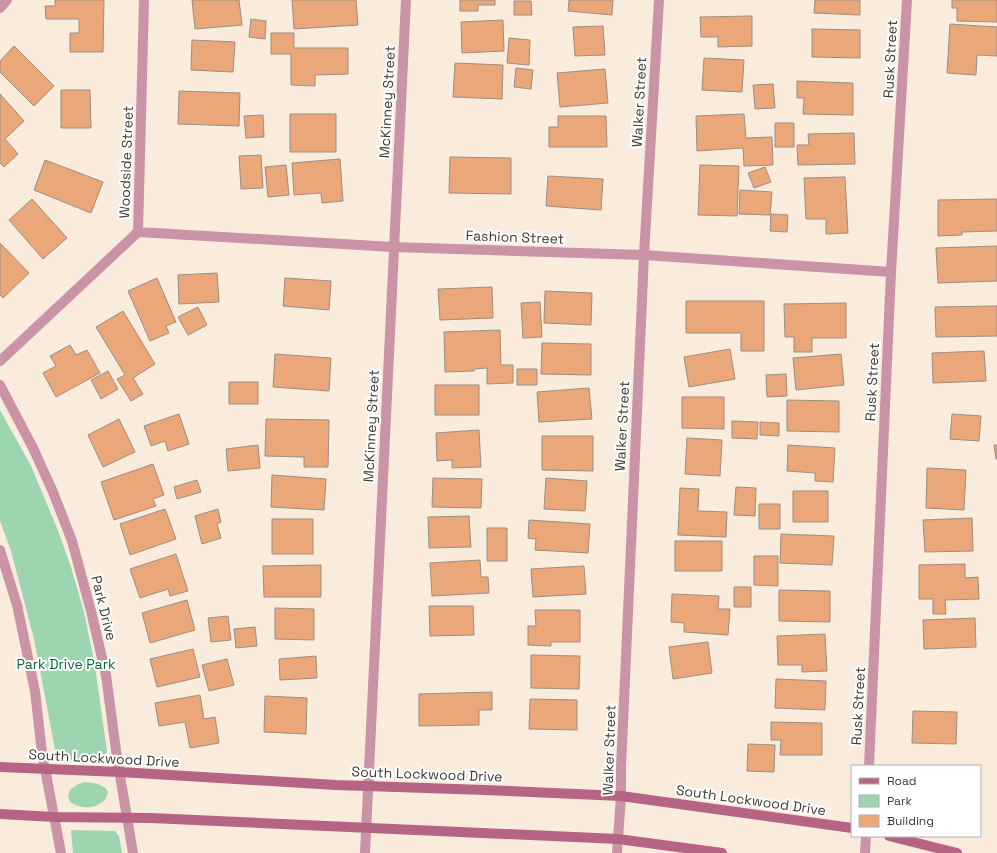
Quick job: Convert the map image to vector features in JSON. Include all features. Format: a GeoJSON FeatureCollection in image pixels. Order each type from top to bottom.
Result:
{"type":"FeatureCollection","features":[{"type":"Feature","properties":{"kind":"main road","name":"South Lockwood Drive"},"geometry":{"type":"LineString","coordinates":[[0,767],[369,786],[621,796],[851,828]]}},
{"type":"Feature","properties":{"kind":"main road"},"geometry":{"type":"LineString","coordinates":[[0,814],[618,839],[722,853]]}},
{"type":"Feature","properties":{"kind":"main road"},"geometry":{"type":"LineString","coordinates":[[893,837],[957,853]]}},
{"type":"Feature","properties":{"kind":"street"},"geometry":{"type":"LineString","coordinates":[[0,8],[7,0]]}},
{"type":"Feature","properties":{"kind":"street","name":"Woodside Street"},"geometry":{"type":"LineString","coordinates":[[0,361],[138,232],[144,0]]}},
{"type":"Feature","properties":{"kind":"street","name":"McKinney Street"},"geometry":{"type":"LineString","coordinates":[[365,853],[406,0]]}},
{"type":"Feature","properties":{"kind":"street","name":"Walker Street"},"geometry":{"type":"LineString","coordinates":[[617,853],[621,796],[644,255],[659,0]]}},
{"type":"Feature","properties":{"kind":"street","name":"Rusk Street"},"geometry":{"type":"LineString","coordinates":[[869,765],[891,272],[907,0]]}},
{"type":"Feature","properties":{"kind":"street","name":"Fashion Street"},"geometry":{"type":"LineString","coordinates":[[138,232],[393,247],[644,255],[891,272]]}},
{"type":"Feature","properties":{"kind":"street","name":"Park Drive"},"geometry":{"type":"LineString","coordinates":[[0,385],[33,448],[53,492],[72,541],[91,611],[106,675],[133,853]]}},
{"type":"Feature","properties":{"kind":"street"},"geometry":{"type":"LineString","coordinates":[[0,550],[17,605],[35,691],[42,753],[61,853]]}},
{"type":"Feature","properties":{"kind":"street"},"geometry":{"type":"LineString","coordinates":[[865,853],[866,837]]}},
{"type":"Feature","properties":{"kind":"green space","name":"Park Drive Park"},"geometry":{"type":"Polygon","coordinates":[[[0,410],[31,466],[57,528],[71,567],[84,612],[94,660],[107,751],[105,758],[100,761],[60,759],[56,755],[34,639],[11,551],[0,521],[0,410]]]}},
{"type":"Feature","properties":{"kind":"green space"},"geometry":{"type":"Polygon","coordinates":[[[84,782],[98,784],[104,787],[108,792],[105,800],[93,807],[81,807],[70,802],[68,796],[71,789],[84,782]]]}},
{"type":"Feature","properties":{"kind":"green space"},"geometry":{"type":"Polygon","coordinates":[[[71,830],[115,831],[119,836],[122,853],[73,853],[71,830]]]}},
{"type":"Feature","properties":{"kind":"building"},"geometry":{"type":"Polygon","coordinates":[[[55,0],[104,0],[103,52],[70,52],[70,33],[79,33],[79,19],[46,19],[45,6],[55,6],[55,0]]]}},
{"type":"Feature","properties":{"kind":"building"},"geometry":{"type":"Polygon","coordinates":[[[192,0],[239,0],[242,25],[195,29],[192,0]]]}},
{"type":"Feature","properties":{"kind":"building"},"geometry":{"type":"Polygon","coordinates":[[[292,0],[356,0],[358,25],[294,29],[292,0]]]}},
{"type":"Feature","properties":{"kind":"building"},"geometry":{"type":"Polygon","coordinates":[[[460,0],[495,0],[495,5],[478,5],[478,11],[460,11],[460,0]]]}},
{"type":"Feature","properties":{"kind":"building"},"geometry":{"type":"Polygon","coordinates":[[[569,0],[613,0],[612,15],[568,11],[569,0]]]}},
{"type":"Feature","properties":{"kind":"building"},"geometry":{"type":"Polygon","coordinates":[[[815,0],[860,0],[860,15],[814,13],[815,0]]]}},
{"type":"Feature","properties":{"kind":"building"},"geometry":{"type":"Polygon","coordinates":[[[952,0],[997,0],[997,22],[957,21],[957,8],[952,8],[952,0]]]}},
{"type":"Feature","properties":{"kind":"building"},"geometry":{"type":"Polygon","coordinates":[[[514,1],[531,1],[532,15],[514,15],[514,1]]]}},
{"type":"Feature","properties":{"kind":"building"},"geometry":{"type":"Polygon","coordinates":[[[752,16],[752,46],[718,47],[718,37],[701,37],[700,17],[752,16]]]}},
{"type":"Feature","properties":{"kind":"building"},"geometry":{"type":"Polygon","coordinates":[[[251,19],[266,21],[265,39],[249,37],[251,19]]]}},
{"type":"Feature","properties":{"kind":"building"},"geometry":{"type":"Polygon","coordinates":[[[503,20],[504,51],[462,53],[461,22],[503,20]]]}},
{"type":"Feature","properties":{"kind":"building"},"geometry":{"type":"Polygon","coordinates":[[[950,24],[997,27],[997,56],[977,55],[976,75],[947,73],[950,24]]]}},
{"type":"Feature","properties":{"kind":"building"},"geometry":{"type":"Polygon","coordinates":[[[603,26],[605,55],[575,56],[573,27],[603,26]]]}},
{"type":"Feature","properties":{"kind":"building"},"geometry":{"type":"Polygon","coordinates":[[[812,29],[860,30],[860,58],[812,57],[812,29]]]}},
{"type":"Feature","properties":{"kind":"building"},"geometry":{"type":"Polygon","coordinates":[[[271,33],[294,33],[294,48],[348,48],[348,74],[315,75],[315,86],[291,85],[291,54],[271,54],[271,33]]]}},
{"type":"Feature","properties":{"kind":"building"},"geometry":{"type":"Polygon","coordinates":[[[509,38],[530,40],[529,65],[507,63],[509,38]]]}},
{"type":"Feature","properties":{"kind":"building"},"geometry":{"type":"Polygon","coordinates":[[[192,40],[235,42],[233,72],[191,70],[192,40]]]}},
{"type":"Feature","properties":{"kind":"building"},"geometry":{"type":"Polygon","coordinates":[[[14,46],[54,86],[34,106],[0,72],[0,61],[14,46]]]}},
{"type":"Feature","properties":{"kind":"building"},"geometry":{"type":"Polygon","coordinates":[[[704,58],[744,60],[742,92],[702,90],[704,58]]]}},
{"type":"Feature","properties":{"kind":"building"},"geometry":{"type":"Polygon","coordinates":[[[455,63],[503,65],[502,99],[453,97],[455,63]]]}},
{"type":"Feature","properties":{"kind":"building"},"geometry":{"type":"Polygon","coordinates":[[[516,68],[533,70],[531,89],[514,87],[516,68]]]}},
{"type":"Feature","properties":{"kind":"building"},"geometry":{"type":"Polygon","coordinates":[[[605,69],[608,103],[560,107],[557,73],[605,69]]]}},
{"type":"Feature","properties":{"kind":"building"},"geometry":{"type":"Polygon","coordinates":[[[797,81],[853,83],[853,115],[803,114],[804,98],[797,98],[797,81]]]}},
{"type":"Feature","properties":{"kind":"building"},"geometry":{"type":"Polygon","coordinates":[[[773,84],[775,108],[755,109],[753,85],[773,84]]]}},
{"type":"Feature","properties":{"kind":"building"},"geometry":{"type":"Polygon","coordinates":[[[61,90],[90,90],[91,128],[61,128],[61,90]]]}},
{"type":"Feature","properties":{"kind":"building"},"geometry":{"type":"Polygon","coordinates":[[[179,91],[240,93],[239,126],[178,124],[179,91]]]}},
{"type":"Feature","properties":{"kind":"building"},"geometry":{"type":"Polygon","coordinates":[[[0,94],[24,121],[5,139],[18,154],[4,167],[0,163],[0,94]]]}},
{"type":"Feature","properties":{"kind":"building"},"geometry":{"type":"Polygon","coordinates":[[[290,114],[336,114],[336,152],[290,152],[290,114]]]}},
{"type":"Feature","properties":{"kind":"building"},"geometry":{"type":"Polygon","coordinates":[[[744,114],[746,138],[772,137],[773,165],[744,166],[743,148],[697,151],[696,116],[744,114]]]}},
{"type":"Feature","properties":{"kind":"building"},"geometry":{"type":"Polygon","coordinates":[[[263,115],[264,137],[246,138],[244,116],[263,115]]]}},
{"type":"Feature","properties":{"kind":"building"},"geometry":{"type":"Polygon","coordinates":[[[558,116],[606,116],[607,147],[549,147],[549,127],[558,127],[558,116]]]}},
{"type":"Feature","properties":{"kind":"building"},"geometry":{"type":"Polygon","coordinates":[[[775,123],[794,123],[794,147],[775,147],[775,123]]]}},
{"type":"Feature","properties":{"kind":"building"},"geometry":{"type":"Polygon","coordinates":[[[854,133],[855,164],[798,165],[797,145],[809,145],[808,134],[854,133]]]}},
{"type":"Feature","properties":{"kind":"building"},"geometry":{"type":"Polygon","coordinates":[[[261,155],[263,188],[241,189],[239,156],[261,155]]]}},
{"type":"Feature","properties":{"kind":"building"},"geometry":{"type":"Polygon","coordinates":[[[450,157],[511,158],[511,194],[449,193],[450,157]]]}},
{"type":"Feature","properties":{"kind":"building"},"geometry":{"type":"Polygon","coordinates":[[[340,159],[343,201],[322,203],[321,193],[294,195],[292,163],[340,159]]]}},
{"type":"Feature","properties":{"kind":"building"},"geometry":{"type":"Polygon","coordinates":[[[45,160],[103,182],[91,213],[34,190],[45,160]]]}},
{"type":"Feature","properties":{"kind":"building"},"geometry":{"type":"Polygon","coordinates":[[[286,165],[289,195],[268,197],[265,167],[286,165]]]}},
{"type":"Feature","properties":{"kind":"building"},"geometry":{"type":"Polygon","coordinates":[[[700,165],[739,166],[737,216],[698,215],[700,165]]]}},
{"type":"Feature","properties":{"kind":"building"},"geometry":{"type":"Polygon","coordinates":[[[765,167],[771,182],[754,188],[748,173],[765,167]]]}},
{"type":"Feature","properties":{"kind":"building"},"geometry":{"type":"Polygon","coordinates":[[[548,176],[603,179],[601,210],[546,206],[548,176]]]}},
{"type":"Feature","properties":{"kind":"building"},"geometry":{"type":"Polygon","coordinates":[[[845,177],[848,233],[826,234],[826,219],[806,219],[804,178],[845,177]]]}},
{"type":"Feature","properties":{"kind":"building"},"geometry":{"type":"Polygon","coordinates":[[[740,190],[772,192],[770,215],[739,214],[740,190]]]}},
{"type":"Feature","properties":{"kind":"building"},"geometry":{"type":"Polygon","coordinates":[[[32,199],[67,238],[43,259],[9,220],[32,199]]]}},
{"type":"Feature","properties":{"kind":"building"},"geometry":{"type":"Polygon","coordinates":[[[997,199],[997,231],[962,232],[962,235],[938,236],[938,200],[997,199]]]}},
{"type":"Feature","properties":{"kind":"building"},"geometry":{"type":"Polygon","coordinates":[[[771,214],[788,215],[787,232],[770,231],[771,214]]]}},
{"type":"Feature","properties":{"kind":"building"},"geometry":{"type":"Polygon","coordinates":[[[0,243],[29,273],[3,298],[0,295],[0,243]]]}},
{"type":"Feature","properties":{"kind":"building"},"geometry":{"type":"Polygon","coordinates":[[[997,246],[997,281],[938,283],[936,248],[997,246]]]}},
{"type":"Feature","properties":{"kind":"building"},"geometry":{"type":"Polygon","coordinates":[[[217,273],[219,302],[179,304],[178,275],[217,273]]]}},
{"type":"Feature","properties":{"kind":"building"},"geometry":{"type":"Polygon","coordinates":[[[157,278],[176,322],[166,326],[169,333],[150,341],[128,291],[157,278]]]}},
{"type":"Feature","properties":{"kind":"building"},"geometry":{"type":"Polygon","coordinates":[[[285,278],[331,281],[329,310],[283,306],[285,278]]]}},
{"type":"Feature","properties":{"kind":"building"},"geometry":{"type":"Polygon","coordinates":[[[492,287],[493,318],[440,320],[438,289],[492,287]]]}},
{"type":"Feature","properties":{"kind":"building"},"geometry":{"type":"Polygon","coordinates":[[[545,291],[592,293],[591,325],[544,323],[545,291]]]}},
{"type":"Feature","properties":{"kind":"building"},"geometry":{"type":"Polygon","coordinates":[[[686,301],[764,301],[764,351],[741,351],[741,333],[686,333],[686,301]]]}},
{"type":"Feature","properties":{"kind":"building"},"geometry":{"type":"Polygon","coordinates":[[[540,302],[542,337],[523,338],[521,303],[540,302]]]}},
{"type":"Feature","properties":{"kind":"building"},"geometry":{"type":"Polygon","coordinates":[[[846,303],[846,338],[812,338],[812,352],[794,352],[794,337],[785,337],[784,304],[846,303]]]}},
{"type":"Feature","properties":{"kind":"building"},"geometry":{"type":"Polygon","coordinates":[[[997,306],[997,336],[936,337],[935,307],[997,306]]]}},
{"type":"Feature","properties":{"kind":"building"},"geometry":{"type":"Polygon","coordinates":[[[198,307],[207,325],[188,335],[178,317],[198,307]]]}},
{"type":"Feature","properties":{"kind":"building"},"geometry":{"type":"Polygon","coordinates":[[[123,311],[155,364],[133,378],[143,394],[131,401],[117,379],[125,375],[96,327],[123,311]]]}},
{"type":"Feature","properties":{"kind":"building"},"geometry":{"type":"Polygon","coordinates":[[[500,330],[501,365],[513,365],[513,383],[487,384],[487,368],[474,369],[474,371],[445,372],[444,332],[500,330]]]}},
{"type":"Feature","properties":{"kind":"building"},"geometry":{"type":"Polygon","coordinates":[[[542,343],[591,344],[591,375],[541,374],[542,343]]]}},
{"type":"Feature","properties":{"kind":"building"},"geometry":{"type":"Polygon","coordinates":[[[70,345],[76,355],[87,350],[100,373],[56,397],[43,373],[56,366],[50,356],[70,345]]]}},
{"type":"Feature","properties":{"kind":"building"},"geometry":{"type":"Polygon","coordinates":[[[730,349],[735,379],[689,387],[684,357],[730,349]]]}},
{"type":"Feature","properties":{"kind":"building"},"geometry":{"type":"Polygon","coordinates":[[[984,351],[986,381],[933,383],[932,353],[984,351]]]}},
{"type":"Feature","properties":{"kind":"building"},"geometry":{"type":"Polygon","coordinates":[[[275,354],[331,358],[329,391],[273,387],[275,354]]]}},
{"type":"Feature","properties":{"kind":"building"},"geometry":{"type":"Polygon","coordinates":[[[841,354],[844,385],[796,390],[793,358],[841,354]]]}},
{"type":"Feature","properties":{"kind":"building"},"geometry":{"type":"Polygon","coordinates":[[[517,369],[537,369],[537,385],[517,385],[517,369]]]}},
{"type":"Feature","properties":{"kind":"building"},"geometry":{"type":"Polygon","coordinates":[[[108,371],[118,389],[101,399],[91,380],[108,371]]]}},
{"type":"Feature","properties":{"kind":"building"},"geometry":{"type":"Polygon","coordinates":[[[786,374],[787,396],[767,397],[766,375],[786,374]]]}},
{"type":"Feature","properties":{"kind":"building"},"geometry":{"type":"Polygon","coordinates":[[[229,382],[258,382],[258,404],[229,404],[229,382]]]}},
{"type":"Feature","properties":{"kind":"building"},"geometry":{"type":"Polygon","coordinates":[[[435,385],[479,385],[479,415],[435,415],[435,385]]]}},
{"type":"Feature","properties":{"kind":"building"},"geometry":{"type":"Polygon","coordinates":[[[589,388],[592,419],[539,422],[537,392],[589,388]]]}},
{"type":"Feature","properties":{"kind":"building"},"geometry":{"type":"Polygon","coordinates":[[[682,397],[724,397],[724,429],[682,428],[682,397]]]}},
{"type":"Feature","properties":{"kind":"building"},"geometry":{"type":"Polygon","coordinates":[[[787,400],[839,401],[839,432],[787,431],[787,400]]]}},
{"type":"Feature","properties":{"kind":"building"},"geometry":{"type":"Polygon","coordinates":[[[179,414],[189,444],[168,451],[165,441],[151,446],[144,426],[179,414]]]}},
{"type":"Feature","properties":{"kind":"building"},"geometry":{"type":"Polygon","coordinates":[[[952,414],[981,416],[979,441],[950,439],[952,414]]]}},
{"type":"Feature","properties":{"kind":"building"},"geometry":{"type":"Polygon","coordinates":[[[119,419],[135,452],[103,467],[88,435],[119,419]]]}},
{"type":"Feature","properties":{"kind":"building"},"geometry":{"type":"Polygon","coordinates":[[[266,419],[329,420],[328,467],[304,467],[304,457],[265,456],[266,419]]]}},
{"type":"Feature","properties":{"kind":"building"},"geometry":{"type":"Polygon","coordinates":[[[732,421],[758,422],[757,439],[732,438],[732,421]]]}},
{"type":"Feature","properties":{"kind":"building"},"geometry":{"type":"Polygon","coordinates":[[[760,422],[779,423],[779,436],[760,435],[760,422]]]}},
{"type":"Feature","properties":{"kind":"building"},"geometry":{"type":"Polygon","coordinates":[[[479,430],[481,467],[452,468],[452,460],[437,461],[436,433],[479,430]]]}},
{"type":"Feature","properties":{"kind":"building"},"geometry":{"type":"Polygon","coordinates":[[[542,436],[593,436],[593,471],[542,470],[542,436]]]}},
{"type":"Feature","properties":{"kind":"building"},"geometry":{"type":"Polygon","coordinates":[[[687,438],[722,440],[720,476],[685,474],[687,438]]]}},
{"type":"Feature","properties":{"kind":"building"},"geometry":{"type":"Polygon","coordinates":[[[258,445],[260,468],[228,471],[226,449],[258,445]]]}},
{"type":"Feature","properties":{"kind":"building"},"geometry":{"type":"Polygon","coordinates":[[[788,445],[835,448],[833,482],[815,481],[815,473],[787,471],[788,445]]]}},
{"type":"Feature","properties":{"kind":"building"},"geometry":{"type":"Polygon","coordinates":[[[994,445],[997,445],[997,459],[996,459],[994,445]]]}},
{"type":"Feature","properties":{"kind":"building"},"geometry":{"type":"Polygon","coordinates":[[[153,464],[164,495],[153,499],[156,506],[114,520],[101,482],[153,464]]]}},
{"type":"Feature","properties":{"kind":"building"},"geometry":{"type":"Polygon","coordinates":[[[927,468],[966,470],[964,510],[926,508],[927,468]]]}},
{"type":"Feature","properties":{"kind":"building"},"geometry":{"type":"Polygon","coordinates":[[[272,475],[326,479],[324,510],[271,507],[272,475]]]}},
{"type":"Feature","properties":{"kind":"building"},"geometry":{"type":"Polygon","coordinates":[[[433,478],[482,479],[481,508],[432,507],[433,478]]]}},
{"type":"Feature","properties":{"kind":"building"},"geometry":{"type":"Polygon","coordinates":[[[546,478],[587,481],[585,511],[544,509],[546,478]]]}},
{"type":"Feature","properties":{"kind":"building"},"geometry":{"type":"Polygon","coordinates":[[[197,480],[201,492],[177,499],[174,487],[197,480]]]}},
{"type":"Feature","properties":{"kind":"building"},"geometry":{"type":"Polygon","coordinates":[[[736,487],[756,488],[755,516],[734,515],[736,487]]]}},
{"type":"Feature","properties":{"kind":"building"},"geometry":{"type":"Polygon","coordinates":[[[680,488],[699,489],[698,511],[727,512],[726,537],[678,535],[680,488]]]}},
{"type":"Feature","properties":{"kind":"building"},"geometry":{"type":"Polygon","coordinates":[[[793,491],[828,491],[828,522],[793,522],[793,491]]]}},
{"type":"Feature","properties":{"kind":"building"},"geometry":{"type":"Polygon","coordinates":[[[759,504],[780,504],[780,529],[759,529],[759,504]]]}},
{"type":"Feature","properties":{"kind":"building"},"geometry":{"type":"Polygon","coordinates":[[[165,509],[176,539],[130,555],[120,524],[165,509]]]}},
{"type":"Feature","properties":{"kind":"building"},"geometry":{"type":"Polygon","coordinates":[[[218,509],[221,522],[217,524],[221,538],[202,544],[195,516],[218,509]]]}},
{"type":"Feature","properties":{"kind":"building"},"geometry":{"type":"Polygon","coordinates":[[[469,516],[471,547],[429,548],[428,517],[469,516]]]}},
{"type":"Feature","properties":{"kind":"building"},"geometry":{"type":"Polygon","coordinates":[[[972,518],[973,551],[925,552],[923,520],[972,518]]]}},
{"type":"Feature","properties":{"kind":"building"},"geometry":{"type":"Polygon","coordinates":[[[272,519],[313,519],[313,554],[272,554],[272,519]]]}},
{"type":"Feature","properties":{"kind":"building"},"geometry":{"type":"Polygon","coordinates":[[[529,520],[590,524],[588,553],[535,550],[536,539],[528,538],[529,520]]]}},
{"type":"Feature","properties":{"kind":"building"},"geometry":{"type":"Polygon","coordinates":[[[487,528],[507,528],[507,561],[487,561],[487,528]]]}},
{"type":"Feature","properties":{"kind":"building"},"geometry":{"type":"Polygon","coordinates":[[[781,534],[834,536],[832,565],[780,563],[781,534]]]}},
{"type":"Feature","properties":{"kind":"building"},"geometry":{"type":"Polygon","coordinates":[[[675,541],[722,541],[722,571],[675,571],[675,541]]]}},
{"type":"Feature","properties":{"kind":"building"},"geometry":{"type":"Polygon","coordinates":[[[176,554],[188,591],[170,596],[168,589],[140,598],[130,569],[176,554]]]}},
{"type":"Feature","properties":{"kind":"building"},"geometry":{"type":"Polygon","coordinates":[[[754,556],[778,556],[778,586],[754,585],[754,556]]]}},
{"type":"Feature","properties":{"kind":"building"},"geometry":{"type":"Polygon","coordinates":[[[480,560],[481,577],[488,577],[489,593],[432,596],[430,563],[480,560]]]}},
{"type":"Feature","properties":{"kind":"building"},"geometry":{"type":"Polygon","coordinates":[[[965,564],[965,578],[978,577],[979,599],[945,600],[946,614],[933,614],[933,599],[919,599],[919,565],[965,564]]]}},
{"type":"Feature","properties":{"kind":"building"},"geometry":{"type":"Polygon","coordinates":[[[321,565],[321,597],[264,597],[263,566],[321,565]]]}},
{"type":"Feature","properties":{"kind":"building"},"geometry":{"type":"Polygon","coordinates":[[[584,566],[586,594],[533,597],[531,569],[584,566]]]}},
{"type":"Feature","properties":{"kind":"building"},"geometry":{"type":"Polygon","coordinates":[[[734,587],[751,587],[751,607],[734,607],[734,587]]]}},
{"type":"Feature","properties":{"kind":"building"},"geometry":{"type":"Polygon","coordinates":[[[779,590],[830,591],[830,622],[779,621],[779,590]]]}},
{"type":"Feature","properties":{"kind":"building"},"geometry":{"type":"Polygon","coordinates":[[[672,594],[719,596],[718,609],[730,609],[728,635],[684,632],[684,623],[671,622],[672,594]]]}},
{"type":"Feature","properties":{"kind":"building"},"geometry":{"type":"Polygon","coordinates":[[[187,600],[195,630],[150,643],[142,613],[187,600]]]}},
{"type":"Feature","properties":{"kind":"building"},"geometry":{"type":"Polygon","coordinates":[[[429,606],[473,606],[474,635],[430,636],[429,606]]]}},
{"type":"Feature","properties":{"kind":"building"},"geometry":{"type":"Polygon","coordinates":[[[275,608],[314,609],[314,640],[275,639],[275,608]]]}},
{"type":"Feature","properties":{"kind":"building"},"geometry":{"type":"Polygon","coordinates":[[[535,610],[580,610],[580,642],[551,642],[551,646],[528,645],[528,626],[536,626],[535,610]]]}},
{"type":"Feature","properties":{"kind":"building"},"geometry":{"type":"Polygon","coordinates":[[[228,616],[231,640],[211,642],[208,618],[228,616]]]}},
{"type":"Feature","properties":{"kind":"building"},"geometry":{"type":"Polygon","coordinates":[[[975,618],[976,647],[924,649],[923,620],[975,618]]]}},
{"type":"Feature","properties":{"kind":"building"},"geometry":{"type":"Polygon","coordinates":[[[255,627],[257,646],[236,648],[234,629],[255,627]]]}},
{"type":"Feature","properties":{"kind":"building"},"geometry":{"type":"Polygon","coordinates":[[[825,634],[827,671],[802,672],[802,665],[778,665],[777,636],[825,634]]]}},
{"type":"Feature","properties":{"kind":"building"},"geometry":{"type":"Polygon","coordinates":[[[708,642],[712,673],[673,679],[669,647],[708,642]]]}},
{"type":"Feature","properties":{"kind":"building"},"geometry":{"type":"Polygon","coordinates":[[[193,649],[200,677],[157,687],[150,659],[193,649]]]}},
{"type":"Feature","properties":{"kind":"building"},"geometry":{"type":"Polygon","coordinates":[[[531,655],[580,656],[579,689],[531,688],[531,655]]]}},
{"type":"Feature","properties":{"kind":"building"},"geometry":{"type":"Polygon","coordinates":[[[316,656],[317,678],[280,680],[279,659],[316,656]]]}},
{"type":"Feature","properties":{"kind":"building"},"geometry":{"type":"Polygon","coordinates":[[[227,659],[234,685],[209,691],[202,665],[227,659]]]}},
{"type":"Feature","properties":{"kind":"building"},"geometry":{"type":"Polygon","coordinates":[[[776,679],[826,681],[825,710],[775,708],[776,679]]]}},
{"type":"Feature","properties":{"kind":"building"},"geometry":{"type":"Polygon","coordinates":[[[492,692],[492,710],[479,710],[479,725],[419,726],[419,694],[492,692]]]}},
{"type":"Feature","properties":{"kind":"building"},"geometry":{"type":"Polygon","coordinates":[[[200,695],[204,719],[215,717],[219,743],[190,748],[185,722],[159,726],[155,703],[200,695]]]}},
{"type":"Feature","properties":{"kind":"building"},"geometry":{"type":"Polygon","coordinates":[[[265,696],[307,698],[306,734],[264,732],[265,696]]]}},
{"type":"Feature","properties":{"kind":"building"},"geometry":{"type":"Polygon","coordinates":[[[530,699],[577,700],[577,730],[529,729],[530,699]]]}},
{"type":"Feature","properties":{"kind":"building"},"geometry":{"type":"Polygon","coordinates":[[[913,711],[957,712],[956,744],[912,743],[913,711]]]}},
{"type":"Feature","properties":{"kind":"building"},"geometry":{"type":"Polygon","coordinates":[[[771,722],[822,723],[822,755],[780,755],[781,740],[771,740],[771,722]]]}},
{"type":"Feature","properties":{"kind":"building"},"geometry":{"type":"Polygon","coordinates":[[[748,744],[775,745],[774,772],[747,771],[748,744]]]}}]}
